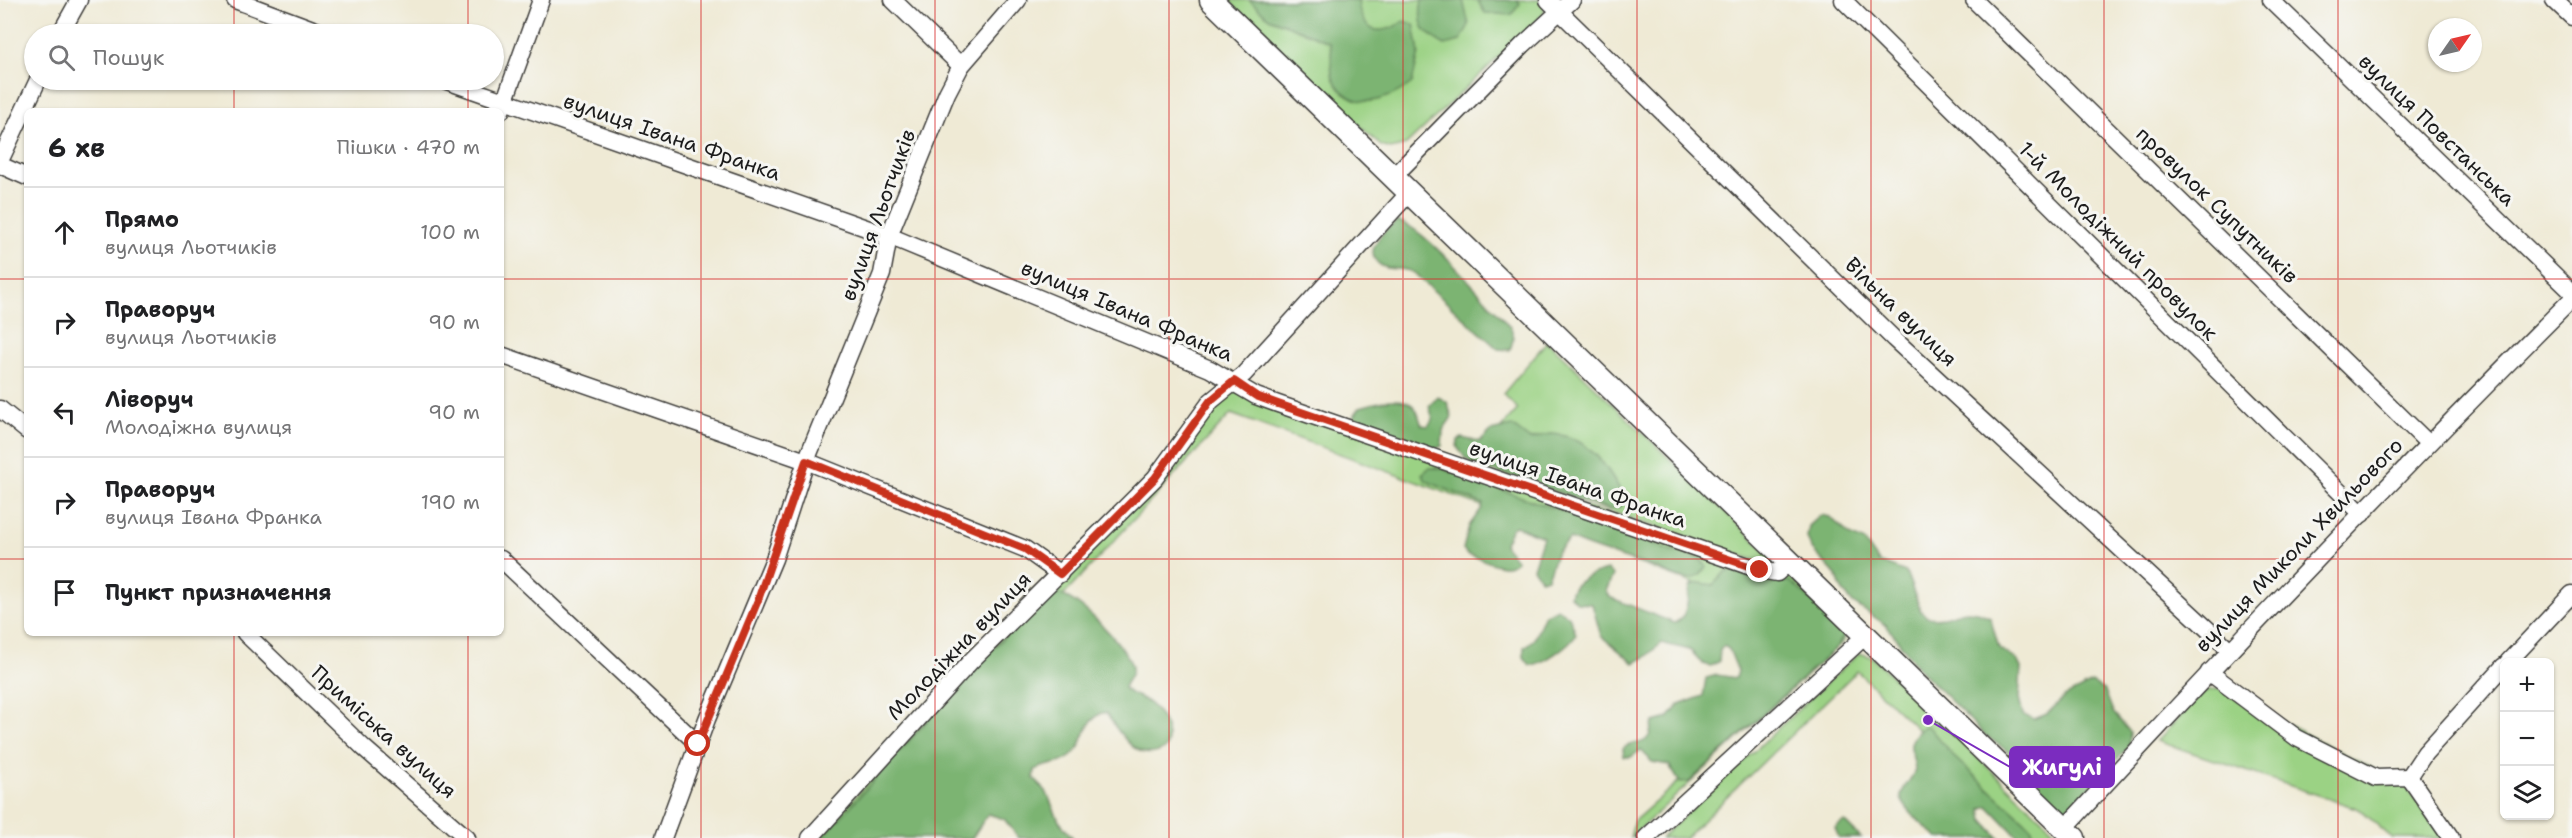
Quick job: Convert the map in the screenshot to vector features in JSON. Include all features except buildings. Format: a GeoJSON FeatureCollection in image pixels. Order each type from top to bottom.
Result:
{"type":"FeatureCollection","features":[{"type":"Feature","properties":{"kind":"street"},"geometry":{"type":"LineString","coordinates":[[66,24],[79,0]]}},
{"type":"Feature","properties":{"kind":"street"},"geometry":{"type":"LineString","coordinates":[[235,0],[299,24]]}},
{"type":"Feature","properties":{"kind":"street"},"geometry":{"type":"LineString","coordinates":[[502,107],[541,0]]}},
{"type":"Feature","properties":{"kind":"street"},"geometry":{"type":"LineString","coordinates":[[893,0],[961,66]]}},
{"type":"Feature","properties":{"kind":"street","name":"вулиця Льотчиків"},"geometry":{"type":"LineString","coordinates":[[663,838],[698,744],[766,580],[806,461],[882,274],[889,236],[947,93],[961,66],[1018,0]]}},
{"type":"Feature","properties":{"kind":"street"},"geometry":{"type":"LineString","coordinates":[[1211,0],[2069,833]]}},
{"type":"Feature","properties":{"kind":"street","name":"1-й Молодіжний провулок"},"geometry":{"type":"LineString","coordinates":[[1843,0],[2362,514]]}},
{"type":"Feature","properties":{"kind":"street","name":"провулок Супутників"},"geometry":{"type":"LineString","coordinates":[[1974,0],[2428,443]]}},
{"type":"Feature","properties":{"kind":"street","name":"вулиця Повстанська"},"geometry":{"type":"LineString","coordinates":[[2271,0],[2572,292]]}},
{"type":"Feature","properties":{"kind":"street"},"geometry":{"type":"LineString","coordinates":[[2554,0],[2572,17]]}},
{"type":"Feature","properties":{"kind":"street","name":"Молодіжна вулиця"},"geometry":{"type":"LineString","coordinates":[[810,838],[970,662],[1155,478],[1210,401],[1244,374],[1400,186],[1560,4]]}},
{"type":"Feature","properties":{"kind":"street","name":"Вільна вулиця"},"geometry":{"type":"LineString","coordinates":[[1560,4],[1894,339],[2229,650]]}},
{"type":"Feature","properties":{"kind":"street"},"geometry":{"type":"LineString","coordinates":[[25,108],[33,90]]}},
{"type":"Feature","properties":{"kind":"street","name":"вулиця Івана Франка"},"geometry":{"type":"LineString","coordinates":[[465,90],[502,107],[889,236],[1234,381],[1267,400],[1760,570],[1777,573],[1789,562]]}},
{"type":"Feature","properties":{"kind":"street"},"geometry":{"type":"LineString","coordinates":[[24,111],[0,163],[24,175]]}},
{"type":"Feature","properties":{"kind":"street","name":"вулиця Миколи Хвильового"},"geometry":{"type":"LineString","coordinates":[[2069,833],[2229,650],[2428,443],[2572,299]]}},
{"type":"Feature","properties":{"kind":"street"},"geometry":{"type":"LineString","coordinates":[[504,356],[806,461],[1025,549],[1060,574]]}},
{"type":"Feature","properties":{"kind":"street"},"geometry":{"type":"LineString","coordinates":[[0,409],[24,429]]}},
{"type":"Feature","properties":{"kind":"street"},"geometry":{"type":"LineString","coordinates":[[504,562],[698,744]]}},
{"type":"Feature","properties":{"kind":"street"},"geometry":{"type":"LineString","coordinates":[[2513,658],[2572,594]]}},
{"type":"Feature","properties":{"kind":"street","name":"Приміська вулиця"},"geometry":{"type":"LineString","coordinates":[[248,636],[364,748],[467,838]]}},
{"type":"Feature","properties":{"kind":"street"},"geometry":{"type":"LineString","coordinates":[[1646,838],[1865,636]]}},
{"type":"Feature","properties":{"kind":"street"},"geometry":{"type":"LineString","coordinates":[[2409,777],[2425,753],[2500,671]]}},
{"type":"Feature","properties":{"kind":"street"},"geometry":{"type":"LineString","coordinates":[[2209,672],[2296,738],[2376,778],[2409,777]]}},
{"type":"Feature","properties":{"kind":"street"},"geometry":{"type":"LineString","coordinates":[[2409,777],[2451,838]]}},
{"type":"Feature","properties":{"kind":"green space"},"geometry":{"type":"Polygon","coordinates":[[[1228,0],[1539,0],[1545,9],[1542,16],[1406,145],[1391,149],[1381,146],[1228,0]]]}},
{"type":"Feature","properties":{"kind":"green space"},"geometry":{"type":"Polygon","coordinates":[[[1249,0],[1358,0],[1363,19],[1373,29],[1387,29],[1404,21],[1414,24],[1419,53],[1412,83],[1381,99],[1360,101],[1351,97],[1342,91],[1332,76],[1329,42],[1269,18],[1249,0]]]}},
{"type":"Feature","properties":{"kind":"green space"},"geometry":{"type":"Polygon","coordinates":[[[1422,0],[1463,0],[1469,25],[1460,41],[1445,45],[1427,32],[1420,16],[1422,0]]]}},
{"type":"Feature","properties":{"kind":"green space"},"geometry":{"type":"Polygon","coordinates":[[[1477,0],[1518,0],[1520,4],[1511,15],[1485,13],[1477,0]]]}},
{"type":"Feature","properties":{"kind":"green space"},"geometry":{"type":"Polygon","coordinates":[[[1397,221],[1408,225],[1439,250],[1511,328],[1514,337],[1510,350],[1498,349],[1414,273],[1385,267],[1376,261],[1373,255],[1376,242],[1397,221]]]}},
{"type":"Feature","properties":{"kind":"green space"},"geometry":{"type":"Polygon","coordinates":[[[1547,341],[1772,557],[1773,562],[1770,565],[1469,464],[1518,409],[1503,394],[1547,341]]]}},
{"type":"Feature","properties":{"kind":"green space"},"geometry":{"type":"Polygon","coordinates":[[[1232,389],[1788,574],[1843,629],[1844,641],[1630,838],[1634,821],[1820,656],[1782,616],[1231,414],[840,838],[817,838],[1213,406],[1232,389]]]}},
{"type":"Feature","properties":{"kind":"green space"},"geometry":{"type":"Polygon","coordinates":[[[1438,397],[1447,402],[1452,417],[1443,430],[1442,446],[1433,450],[1391,433],[1357,424],[1354,416],[1360,407],[1397,400],[1410,403],[1415,408],[1422,425],[1428,426],[1433,419],[1429,406],[1438,397]]]}},
{"type":"Feature","properties":{"kind":"green space"},"geometry":{"type":"Polygon","coordinates":[[[1512,426],[1529,439],[1551,434],[1576,440],[1586,446],[1604,464],[1618,486],[1624,497],[1621,507],[1610,509],[1478,464],[1466,459],[1457,447],[1458,440],[1462,438],[1480,442],[1491,431],[1512,426]]]}},
{"type":"Feature","properties":{"kind":"green space"},"geometry":{"type":"Polygon","coordinates":[[[1429,468],[1440,468],[1598,524],[1625,538],[1637,537],[1672,552],[1681,552],[1700,559],[1706,565],[1705,568],[1696,578],[1680,578],[1655,567],[1600,551],[1570,539],[1557,551],[1547,578],[1541,580],[1533,568],[1543,537],[1516,526],[1512,528],[1504,545],[1517,561],[1512,565],[1500,566],[1468,555],[1463,549],[1469,526],[1483,504],[1426,481],[1422,474],[1429,468]]]}},
{"type":"Feature","properties":{"kind":"green space"},"geometry":{"type":"Polygon","coordinates":[[[1821,515],[1830,517],[1850,535],[1865,542],[1879,562],[1906,572],[1921,611],[1927,617],[1944,617],[1971,611],[1990,617],[1999,648],[2017,660],[2021,668],[2019,698],[2023,715],[2034,719],[2047,714],[2064,697],[2092,683],[2105,691],[2113,712],[2130,732],[2129,747],[2072,806],[2061,809],[2056,807],[2026,774],[2017,758],[1985,735],[1920,670],[1886,625],[1853,603],[1842,590],[1836,575],[1811,548],[1807,537],[1809,526],[1821,515]]]}},
{"type":"Feature","properties":{"kind":"green space"},"geometry":{"type":"Polygon","coordinates":[[[1607,570],[1613,575],[1606,591],[1609,597],[1674,623],[1685,612],[1691,585],[1700,583],[1713,585],[1726,571],[1733,571],[1772,584],[1790,581],[1838,625],[1844,636],[1836,648],[1689,782],[1680,783],[1669,765],[1652,762],[1641,750],[1631,757],[1624,757],[1623,749],[1646,739],[1654,722],[1668,718],[1679,705],[1703,696],[1706,678],[1717,675],[1736,678],[1738,671],[1729,649],[1724,646],[1720,650],[1719,661],[1711,666],[1703,664],[1690,650],[1661,643],[1647,656],[1634,663],[1601,636],[1592,604],[1578,603],[1570,596],[1579,582],[1607,570]]]}},
{"type":"Feature","properties":{"kind":"green space"},"geometry":{"type":"Polygon","coordinates":[[[1052,593],[1061,594],[1085,610],[1121,647],[1132,667],[1131,675],[1124,688],[1156,710],[1164,722],[1168,735],[1166,748],[1156,753],[1138,750],[1123,737],[1106,713],[1101,713],[1090,724],[1071,756],[1035,770],[1034,779],[1046,791],[1059,821],[1073,838],[1019,838],[1004,819],[988,814],[972,838],[822,838],[974,668],[1024,617],[1052,593]]]}},
{"type":"Feature","properties":{"kind":"green space"},"geometry":{"type":"Polygon","coordinates":[[[1558,609],[1569,616],[1576,634],[1555,654],[1530,665],[1524,657],[1524,647],[1534,639],[1545,614],[1558,609]]]}},
{"type":"Feature","properties":{"kind":"green space"},"geometry":{"type":"Polygon","coordinates":[[[1859,653],[1872,657],[2062,838],[2031,838],[1857,671],[1685,838],[1661,838],[1859,653]]]}},
{"type":"Feature","properties":{"kind":"green space"},"geometry":{"type":"Polygon","coordinates":[[[2218,689],[2405,785],[2445,838],[2392,838],[2359,809],[2157,741],[2201,694],[2208,690],[2218,689]]]}},
{"type":"Feature","properties":{"kind":"green space"},"geometry":{"type":"Polygon","coordinates":[[[1928,726],[1955,758],[2031,827],[2035,838],[2019,838],[1988,806],[1981,809],[1983,820],[1999,838],[1938,838],[1915,818],[1901,795],[1915,770],[1911,743],[1923,727],[1928,726]]]}},
{"type":"Feature","properties":{"kind":"green space"},"geometry":{"type":"Polygon","coordinates":[[[1843,822],[1861,838],[1839,838],[1835,828],[1843,822]]]}},
{"type":"Feature","properties":{"kind":"place","name":"Жигулі"},"geometry":{"type":"Point","coordinates":[1928,720]}},
{"type":"Feature","properties":{"kind":"route"},"geometry":{"type":"LineString","coordinates":[[698,744],[774,559],[806,461],[1025,549],[1060,574],[1155,478],[1210,401],[1234,381],[1256,396],[1278,404],[1760,570]]}}]}
